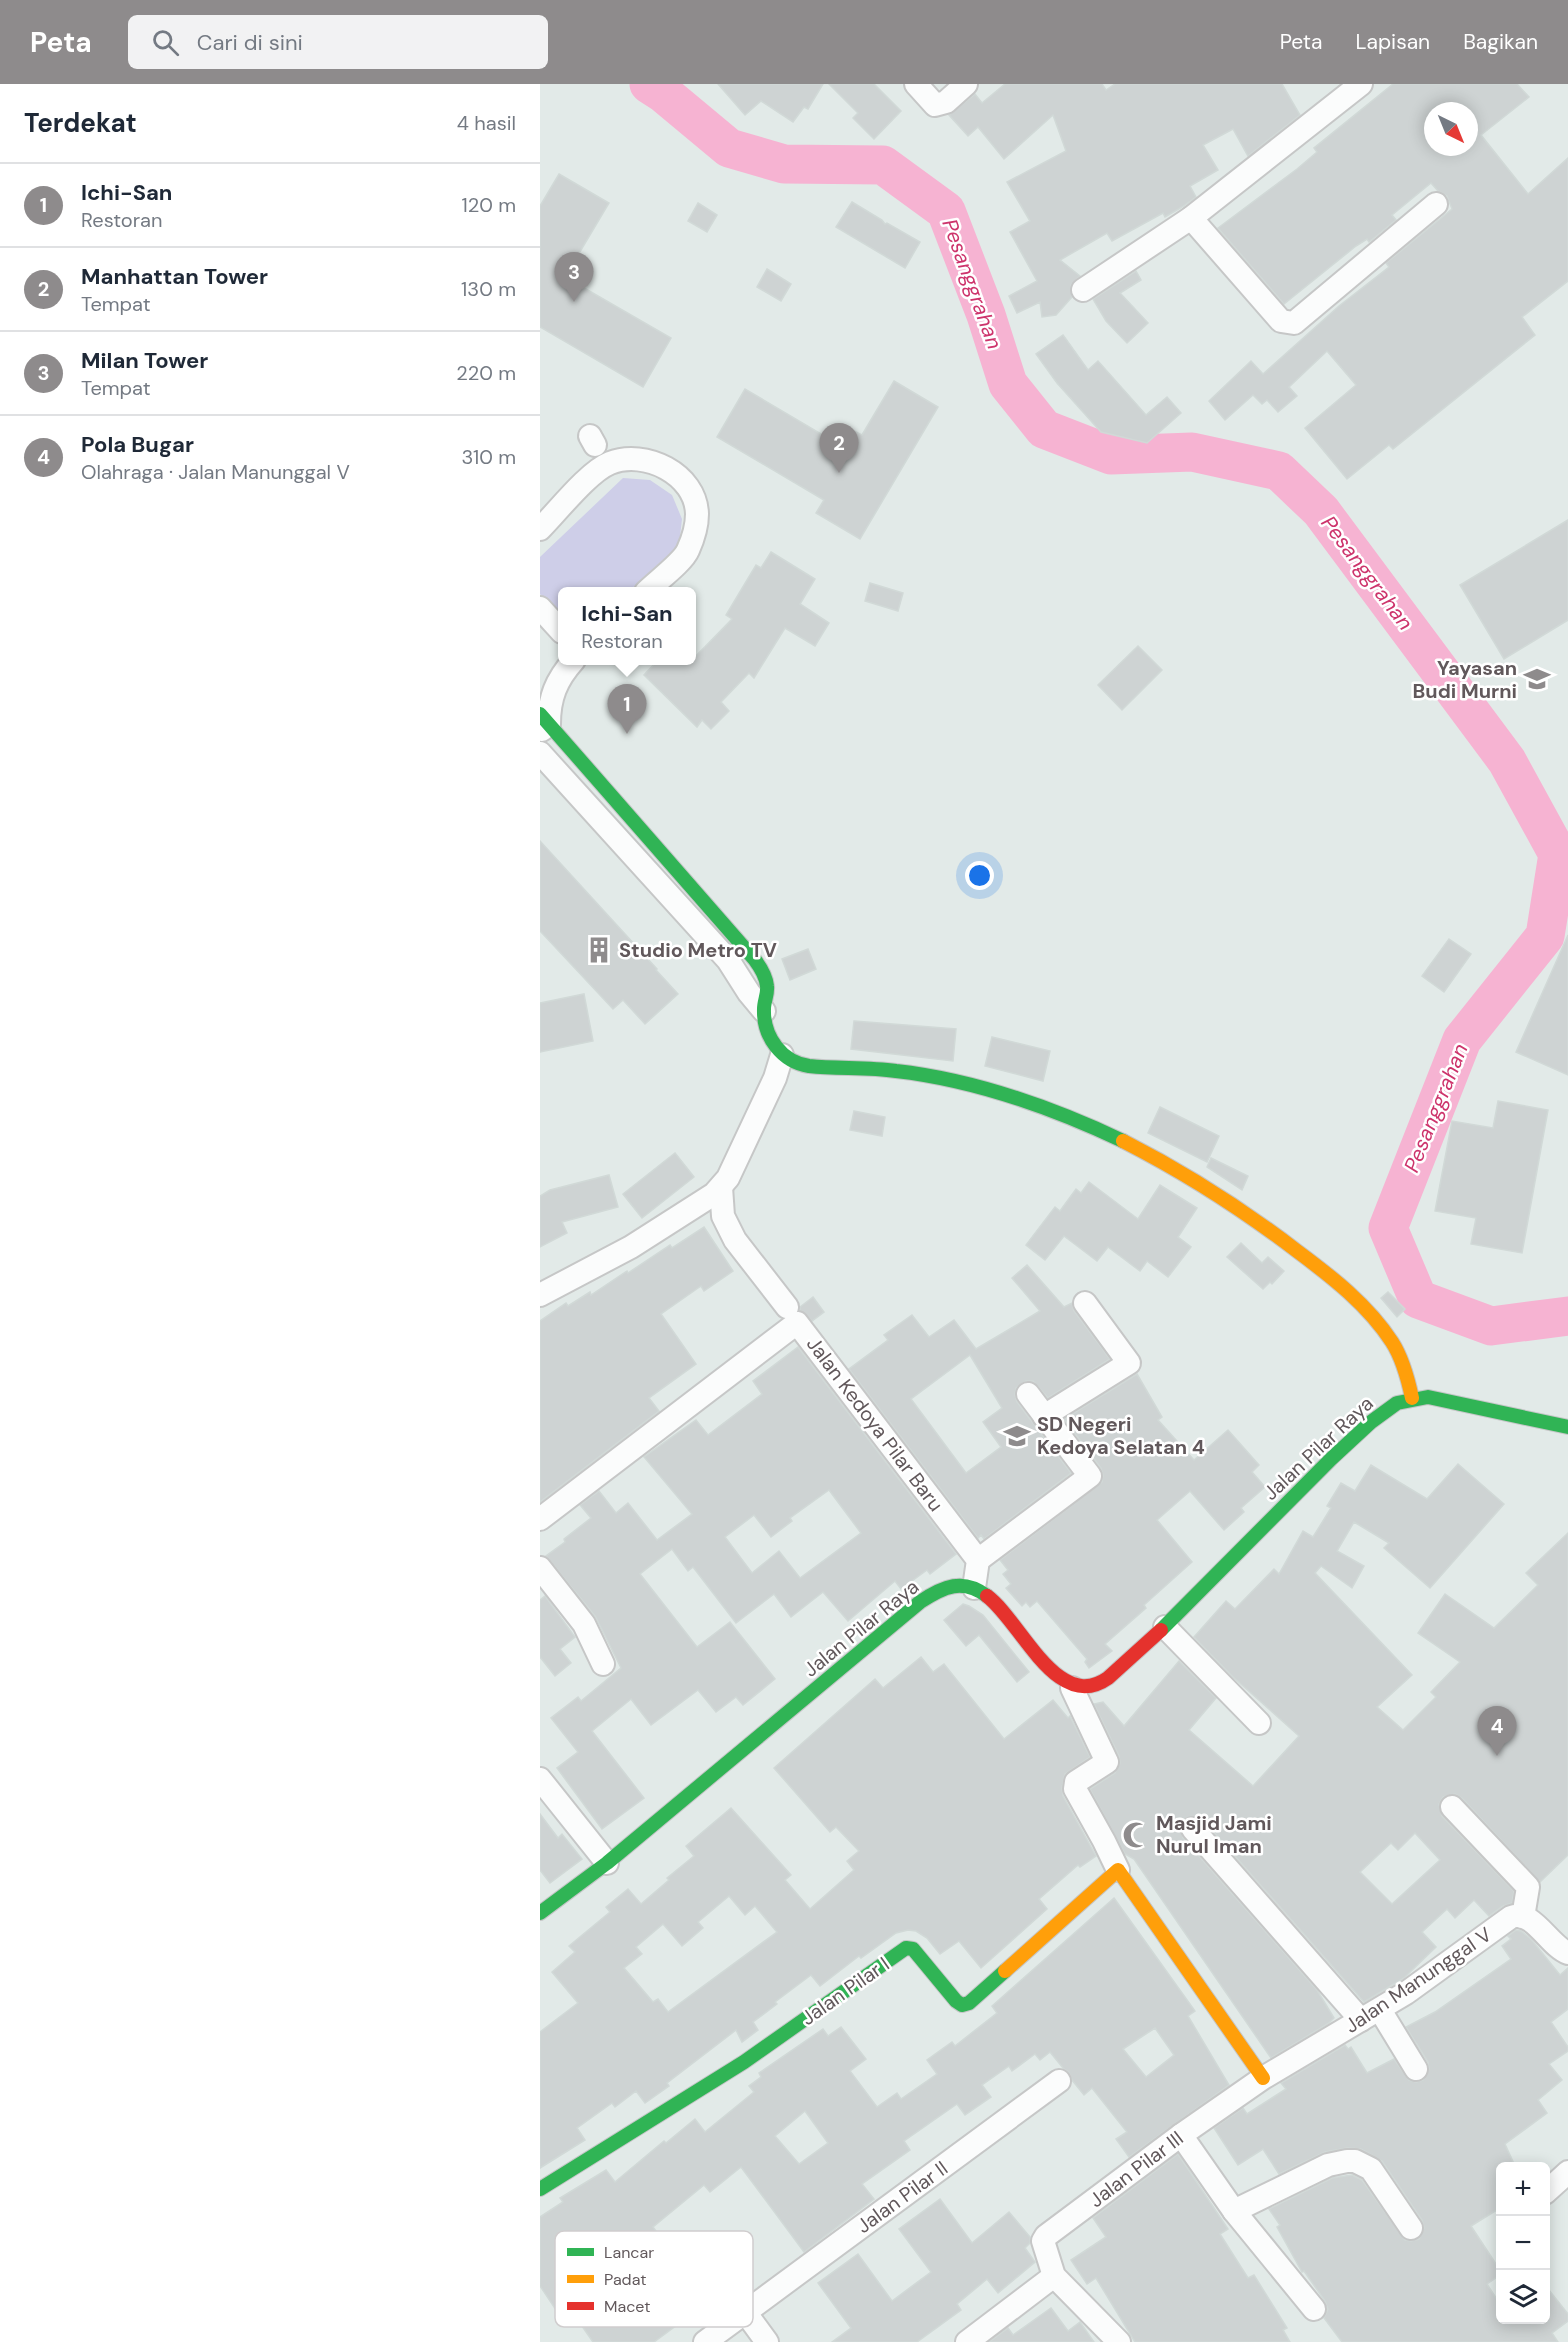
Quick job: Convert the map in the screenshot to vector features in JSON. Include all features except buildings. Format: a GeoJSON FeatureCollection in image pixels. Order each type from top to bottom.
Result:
{"type":"FeatureCollection","features":[{"type":"Feature","properties":{"kind":"street"},"geometry":{"type":"LineString","coordinates":[[916,84],[935,105],[946,102],[966,84]]}},
{"type":"Feature","properties":{"kind":"street"},"geometry":{"type":"LineString","coordinates":[[1083,290],[1191,218],[1361,84]]}},
{"type":"Feature","properties":{"kind":"street"},"geometry":{"type":"LineString","coordinates":[[1191,218],[1281,321],[1294,323],[1436,204]]}},
{"type":"Feature","properties":{"kind":"street"},"geometry":{"type":"LineString","coordinates":[[540,529],[598,469],[626,459],[645,460],[664,466],[683,482],[694,498],[697,513],[696,526],[687,552],[650,587]]}},
{"type":"Feature","properties":{"kind":"street"},"geometry":{"type":"LineString","coordinates":[[540,608],[558,628]]}},
{"type":"Feature","properties":{"kind":"street"},"geometry":{"type":"LineString","coordinates":[[569,665],[563,672],[543,723],[745,947],[760,967],[767,987],[764,1011],[771,1035],[782,1055],[802,1065],[885,1071],[949,1080],[1057,1110],[1092,1125],[1172,1165],[1231,1203],[1340,1285],[1374,1319],[1392,1342],[1408,1376],[1412,1398],[1428,1397],[1568,1427]]}},
{"type":"Feature","properties":{"kind":"street"},"geometry":{"type":"LineString","coordinates":[[540,753],[728,960],[749,993],[764,1011]]}},
{"type":"Feature","properties":{"kind":"street"},"geometry":{"type":"LineString","coordinates":[[540,1295],[631,1247],[705,1201],[721,1187],[728,1178],[775,1078],[782,1055]]}},
{"type":"Feature","properties":{"kind":"street"},"geometry":{"type":"LineString","coordinates":[[721,1187],[723,1216],[735,1240],[787,1307]]}},
{"type":"Feature","properties":{"kind":"street"},"geometry":{"type":"LineString","coordinates":[[1044,1416],[1129,1363],[1085,1303]]}},
{"type":"Feature","properties":{"kind":"street","name":"Jalan Kedoya Pilar Baru"},"geometry":{"type":"LineString","coordinates":[[540,1519],[797,1323],[978,1560]]}},
{"type":"Feature","properties":{"kind":"street"},"geometry":{"type":"LineString","coordinates":[[1028,1394],[1090,1476],[978,1560],[974,1588],[992,1599],[1057,1676],[1072,1688],[1107,1762],[1076,1782],[1075,1789],[1118,1870],[1263,2078]]}},
{"type":"Feature","properties":{"kind":"street","name":"Jalan Pilar Raya"},"geometry":{"type":"LineString","coordinates":[[1072,1688],[1086,1690],[1098,1685],[1165,1627],[1293,1495],[1366,1427],[1399,1402],[1412,1398]]}},
{"type":"Feature","properties":{"kind":"street"},"geometry":{"type":"LineString","coordinates":[[1541,1420],[1561,1412]]}},
{"type":"Feature","properties":{"kind":"street"},"geometry":{"type":"LineString","coordinates":[[540,1568],[584,1624],[603,1664]]}},
{"type":"Feature","properties":{"kind":"street","name":"Jalan Pilar Raya"},"geometry":{"type":"LineString","coordinates":[[540,1913],[608,1863],[921,1602],[940,1590],[959,1585],[974,1588]]}},
{"type":"Feature","properties":{"kind":"street"},"geometry":{"type":"LineString","coordinates":[[1165,1627],[1259,1723]]}},
{"type":"Feature","properties":{"kind":"street"},"geometry":{"type":"LineString","coordinates":[[540,1779],[608,1863]]}},
{"type":"Feature","properties":{"kind":"street"},"geometry":{"type":"LineString","coordinates":[[1452,1807],[1528,1887],[1523,1917],[1568,1953]]}},
{"type":"Feature","properties":{"kind":"street"},"geometry":{"type":"LineString","coordinates":[[1193,1829],[1371,2015],[1416,2069]]}},
{"type":"Feature","properties":{"kind":"street","name":"Jalan Pilar I"},"geometry":{"type":"LineString","coordinates":[[540,2189],[744,2062],[906,1948],[913,1949],[956,2001],[962,2005],[969,2003],[1118,1870]]}},
{"type":"Feature","properties":{"kind":"street","name":"Jalan Manunggal V"},"geometry":{"type":"LineString","coordinates":[[1263,2078],[1371,2015],[1449,1964],[1501,1923],[1517,1915],[1523,1917]]}},
{"type":"Feature","properties":{"kind":"street","name":"Jalan Pilar III"},"geometry":{"type":"LineString","coordinates":[[1054,2276],[1042,2241],[1046,2236],[1181,2135],[1263,2078]]}},
{"type":"Feature","properties":{"kind":"street","name":"Jalan Pilar II"},"geometry":{"type":"LineString","coordinates":[[753,2306],[1059,2081]]}},
{"type":"Feature","properties":{"kind":"street"},"geometry":{"type":"LineString","coordinates":[[1181,2135],[1234,2211],[1314,2309]]}},
{"type":"Feature","properties":{"kind":"street"},"geometry":{"type":"LineString","coordinates":[[1234,2211],[1328,2165],[1347,2161],[1371,2169],[1411,2228]]}},
{"type":"Feature","properties":{"kind":"street"},"geometry":{"type":"LineString","coordinates":[[1550,2188],[1568,2172]]}},
{"type":"Feature","properties":{"kind":"street"},"geometry":{"type":"LineString","coordinates":[[967,2342],[1054,2276],[1119,2342]]}},
{"type":"Feature","properties":{"kind":"street"},"geometry":{"type":"LineString","coordinates":[[753,2323],[767,2342]]}},
{"type":"Feature","properties":{"kind":"street","name":"Jalan Pilar II"},"geometry":{"type":"LineString","coordinates":[[705,2342],[725,2327]]}},
{"type":"Feature","properties":{"kind":"shaded area"},"geometry":{"type":"Polygon","coordinates":[[[623,478],[650,480],[672,495],[682,519],[679,545],[633,587],[558,587],[558,614],[540,594],[540,557],[623,478]]]}},
{"type":"Feature","properties":{"kind":"waterway","name":"Pesanggrahan"},"geometry":{"type":"LineString","coordinates":[[649,84],[729,148],[784,164],[883,165],[946,211],[986,315],[1008,384],[1044,429],[1111,455],[1192,452],[1279,471],[1321,511],[1507,761],[1558,854],[1545,936],[1462,1040],[1388,1228],[1418,1299],[1491,1326],[1568,1316]]}},
{"type":"Feature","properties":{"kind":"traffic: fast"},"geometry":{"type":"LineString","coordinates":[[540,714],[757,963],[767,986],[764,1009],[767,1029],[783,1054],[799,1064],[809,1066],[885,1070],[926,1075],[984,1088],[1041,1106],[1123,1141]]}},
{"type":"Feature","properties":{"kind":"traffic: fast"},"geometry":{"type":"LineString","coordinates":[[1161,1630],[1331,1459],[1371,1422],[1397,1403],[1428,1397],[1568,1427]]}},
{"type":"Feature","properties":{"kind":"traffic: fast"},"geometry":{"type":"LineString","coordinates":[[540,1913],[607,1863],[920,1602],[953,1586],[970,1587],[987,1596]]}},
{"type":"Feature","properties":{"kind":"traffic: fast"},"geometry":{"type":"LineString","coordinates":[[540,2189],[744,2062],[906,1948],[913,1949],[956,2001],[962,2005],[969,2003],[1005,1971]]}},
{"type":"Feature","properties":{"kind":"traffic: slow"},"geometry":{"type":"LineString","coordinates":[[1123,1141],[1168,1165],[1234,1206],[1276,1235],[1349,1292],[1392,1342],[1402,1362],[1412,1398]]}},
{"type":"Feature","properties":{"kind":"traffic: slow"},"geometry":{"type":"LineString","coordinates":[[1005,1971],[1118,1870],[1263,2078]]}},
{"type":"Feature","properties":{"kind":"traffic: jam"},"geometry":{"type":"LineString","coordinates":[[987,1596],[1000,1608],[1041,1660],[1056,1674],[1072,1684],[1090,1686],[1108,1678],[1161,1630]]}},
{"type":"Feature","properties":{"kind":"place","name":"Milan Tower"},"geometry":{"type":"Point","coordinates":[574,302]}},
{"type":"Feature","properties":{"kind":"place","name":"Manhattan Tower"},"geometry":{"type":"Point","coordinates":[839,473]}},
{"type":"Feature","properties":{"kind":"place","name":"Yayasan Budi Murni"},"geometry":{"type":"Point","coordinates":[1537,679]}},
{"type":"Feature","properties":{"kind":"place","name":"Ichi-San"},"geometry":{"type":"Point","coordinates":[627,734]}},
{"type":"Feature","properties":{"kind":"place","name":"Studio Metro TV"},"geometry":{"type":"Point","coordinates":[599,950]}},
{"type":"Feature","properties":{"kind":"place","name":"SD Negeri Kedoya Selatan 4"},"geometry":{"type":"Point","coordinates":[1017,1436]}},
{"type":"Feature","properties":{"kind":"place","name":"Pola Bugar"},"geometry":{"type":"Point","coordinates":[1497,1756]}},
{"type":"Feature","properties":{"kind":"place","name":"Masjid Jami Nurul Iman"},"geometry":{"type":"Point","coordinates":[1136,1835]}}]}
